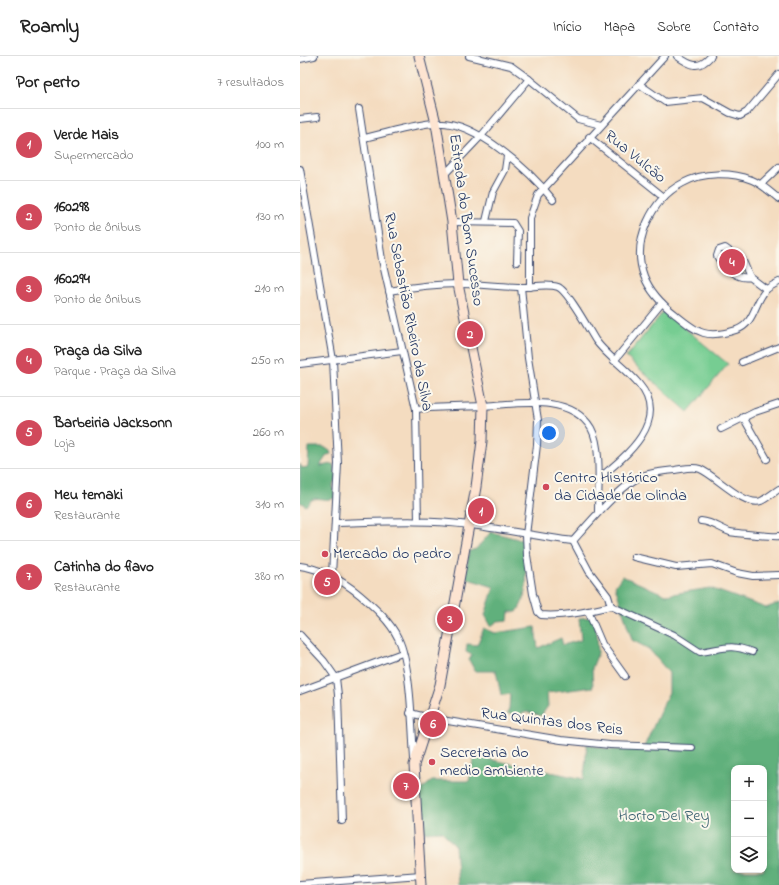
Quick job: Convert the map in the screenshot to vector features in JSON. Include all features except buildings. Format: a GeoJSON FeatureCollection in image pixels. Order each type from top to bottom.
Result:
{"type":"FeatureCollection","features":[{"type":"Feature","properties":{"kind":"street"},"geometry":{"type":"LineString","coordinates":[[300,59],[314,56]]}},
{"type":"Feature","properties":{"kind":"street","name":"Estrada do Bom Sucesso"},"geometry":{"type":"LineString","coordinates":[[419,56],[436,123],[452,222],[458,284],[483,406],[482,441],[470,525],[440,685],[414,765],[421,885]]}},
{"type":"Feature","properties":{"kind":"street","name":"Rua Vulcão"},"geometry":{"type":"LineString","coordinates":[[469,56],[511,66],[578,119],[601,124]]}},
{"type":"Feature","properties":{"kind":"street"},"geometry":{"type":"LineString","coordinates":[[530,287],[530,218],[534,202],[543,188],[665,56]]}},
{"type":"Feature","properties":{"kind":"street"},"geometry":{"type":"LineString","coordinates":[[677,56],[694,65],[701,66],[711,56]]}},
{"type":"Feature","properties":{"kind":"street"},"geometry":{"type":"LineString","coordinates":[[638,84],[665,102],[703,98],[732,114],[742,116],[761,97],[779,74]]}},
{"type":"Feature","properties":{"kind":"street"},"geometry":{"type":"LineString","coordinates":[[444,175],[482,136],[529,79]]}},
{"type":"Feature","properties":{"kind":"street","name":"Rua Sebastião Ribeiro da Silva"},"geometry":{"type":"LineString","coordinates":[[359,109],[381,252],[416,409],[418,521]]}},
{"type":"Feature","properties":{"kind":"street"},"geometry":{"type":"LineString","coordinates":[[300,119],[317,116]]}},
{"type":"Feature","properties":{"kind":"street"},"geometry":{"type":"LineString","coordinates":[[364,138],[436,123],[463,128],[482,136],[543,188],[553,200]]}},
{"type":"Feature","properties":{"kind":"street","name":"Rua Vulcão"},"geometry":{"type":"LineString","coordinates":[[589,137],[664,197]]}},
{"type":"Feature","properties":{"kind":"street"},"geometry":{"type":"LineString","coordinates":[[486,221],[493,192],[505,170],[507,156]]}},
{"type":"Feature","properties":{"kind":"street"},"geometry":{"type":"LineString","coordinates":[[761,184],[779,167]]}},
{"type":"Feature","properties":{"kind":"street"},"geometry":{"type":"LineString","coordinates":[[300,169],[333,360],[338,464],[332,575]]}},
{"type":"Feature","properties":{"kind":"street"},"geometry":{"type":"LineString","coordinates":[[779,199],[761,184],[746,178],[716,175],[683,183],[664,197],[647,221],[641,248],[644,274],[653,292],[662,302],[699,332],[716,334],[734,331],[743,327],[753,314],[766,289],[779,282]]}},
{"type":"Feature","properties":{"kind":"street"},"geometry":{"type":"LineString","coordinates":[[452,222],[509,222],[516,226],[518,231],[517,262]]}},
{"type":"Feature","properties":{"kind":"street"},"geometry":{"type":"LineString","coordinates":[[750,276],[740,277],[726,268],[717,256],[720,249],[727,248],[739,258],[747,266],[750,276],[766,289]]}},
{"type":"Feature","properties":{"kind":"street"},"geometry":{"type":"LineString","coordinates":[[390,291],[412,287],[458,284],[520,287],[556,286],[566,293],[595,338],[614,361],[640,385],[648,399],[650,413],[644,431],[633,449],[598,479]]}},
{"type":"Feature","properties":{"kind":"street"},"geometry":{"type":"LineString","coordinates":[[520,287],[534,402],[538,420],[537,445],[526,535],[532,594],[539,614],[547,616],[588,611],[611,606],[674,635],[700,652],[728,646],[739,647],[752,652]]}},
{"type":"Feature","properties":{"kind":"street"},"geometry":{"type":"LineString","coordinates":[[614,361],[662,302]]}},
{"type":"Feature","properties":{"kind":"street"},"geometry":{"type":"LineString","coordinates":[[742,362],[779,347]]}},
{"type":"Feature","properties":{"kind":"street"},"geometry":{"type":"LineString","coordinates":[[300,364],[402,351]]}},
{"type":"Feature","properties":{"kind":"street"},"geometry":{"type":"LineString","coordinates":[[416,409],[443,406],[483,406],[534,402],[566,408],[583,418],[590,427],[597,450],[598,512]]}},
{"type":"Feature","properties":{"kind":"street"},"geometry":{"type":"LineString","coordinates":[[721,429],[743,417],[779,404]]}},
{"type":"Feature","properties":{"kind":"street"},"geometry":{"type":"LineString","coordinates":[[743,417],[767,459]]}},
{"type":"Feature","properties":{"kind":"street"},"geometry":{"type":"LineString","coordinates":[[573,540],[598,512],[641,476],[685,468],[699,469],[734,492],[753,501],[760,501],[779,489]]}},
{"type":"Feature","properties":{"kind":"street"},"geometry":{"type":"LineString","coordinates":[[336,523],[418,521],[470,525],[526,535],[573,540]]}},
{"type":"Feature","properties":{"kind":"street"},"geometry":{"type":"LineString","coordinates":[[701,521],[717,524],[731,532],[757,534],[770,537],[779,536]]}},
{"type":"Feature","properties":{"kind":"street"},"geometry":{"type":"LineString","coordinates":[[573,540],[589,571],[608,596],[611,606]]}},
{"type":"Feature","properties":{"kind":"street"},"geometry":{"type":"LineString","coordinates":[[634,557],[676,567],[712,564],[753,576],[779,575]]}},
{"type":"Feature","properties":{"kind":"street"},"geometry":{"type":"LineString","coordinates":[[300,566],[312,568],[332,575],[353,590],[385,619],[398,638],[407,675],[414,765]]}},
{"type":"Feature","properties":{"kind":"street"},"geometry":{"type":"LineString","coordinates":[[588,611],[602,644],[625,676]]}},
{"type":"Feature","properties":{"kind":"street"},"geometry":{"type":"LineString","coordinates":[[300,635],[324,661],[336,678],[338,695],[342,822]]}},
{"type":"Feature","properties":{"kind":"street"},"geometry":{"type":"LineString","coordinates":[[300,691],[402,653]]}},
{"type":"Feature","properties":{"kind":"street","name":"Rua Quintas dos Reis"},"geometry":{"type":"LineString","coordinates":[[410,713],[430,718],[561,740],[610,745],[692,748]]}},
{"type":"Feature","properties":{"kind":"street"},"geometry":{"type":"LineString","coordinates":[[300,884],[421,875]]}},
{"type":"Feature","properties":{"kind":"green space"},"geometry":{"type":"Polygon","coordinates":[[[725,249],[746,268],[743,274],[739,275],[719,257],[719,253],[725,249]]]}},
{"type":"Feature","properties":{"kind":"green space"},"geometry":{"type":"Polygon","coordinates":[[[664,311],[728,364],[688,412],[626,357],[664,311]]]}},
{"type":"Feature","properties":{"kind":"green space"},"geometry":{"type":"Polygon","coordinates":[[[309,447],[324,447],[330,451],[331,454],[327,455],[320,466],[333,464],[337,476],[333,485],[335,498],[316,499],[309,502],[306,506],[300,502],[300,464],[302,468],[308,467],[309,447]]]}},
{"type":"Feature","properties":{"kind":"green space"},"geometry":{"type":"Polygon","coordinates":[[[491,532],[522,540],[526,568],[526,586],[522,604],[517,612],[509,612],[508,620],[498,621],[491,626],[485,615],[494,587],[465,578],[469,551],[476,549],[491,532]]]}},
{"type":"Feature","properties":{"kind":"green space","name":"Horto Del Rey"},"geometry":{"type":"Polygon","coordinates":[[[622,576],[666,595],[710,588],[766,608],[779,603],[779,885],[458,885],[455,846],[442,831],[421,832],[418,792],[432,781],[469,781],[474,756],[584,779],[587,744],[611,750],[643,749],[669,692],[669,673],[649,649],[632,640],[615,586],[622,576]]]}},
{"type":"Feature","properties":{"kind":"green space"},"geometry":{"type":"Polygon","coordinates":[[[594,617],[597,633],[598,653],[592,668],[593,687],[547,693],[548,706],[541,716],[528,712],[520,714],[518,720],[514,715],[507,713],[509,709],[510,694],[501,695],[496,671],[475,671],[469,660],[472,655],[466,652],[467,644],[477,645],[484,628],[495,633],[535,627],[538,648],[561,638],[563,645],[581,640],[579,618],[594,617]]]}},
{"type":"Feature","properties":{"kind":"place","name":"Praça da Silva"},"geometry":{"type":"Point","coordinates":[732,262]}},
{"type":"Feature","properties":{"kind":"place","name":"160298"},"geometry":{"type":"Point","coordinates":[470,334]}},
{"type":"Feature","properties":{"kind":"place","name":"Centro Histórico da Cidade de Olinda"},"geometry":{"type":"Point","coordinates":[546,487]}},
{"type":"Feature","properties":{"kind":"place","name":"Verde Mais"},"geometry":{"type":"Point","coordinates":[481,511]}},
{"type":"Feature","properties":{"kind":"place","name":"Mercado do pedro"},"geometry":{"type":"Point","coordinates":[325,554]}},
{"type":"Feature","properties":{"kind":"place","name":"Barbeiria Jacksonn"},"geometry":{"type":"Point","coordinates":[327,582]}},
{"type":"Feature","properties":{"kind":"place","name":"160294"},"geometry":{"type":"Point","coordinates":[450,619]}},
{"type":"Feature","properties":{"kind":"place","name":"Meu temaki"},"geometry":{"type":"Point","coordinates":[433,724]}},
{"type":"Feature","properties":{"kind":"place","name":"Secretaria do medio ambiente"},"geometry":{"type":"Point","coordinates":[432,762]}},
{"type":"Feature","properties":{"kind":"place","name":"Catinha do flavo"},"geometry":{"type":"Point","coordinates":[406,786]}}]}
